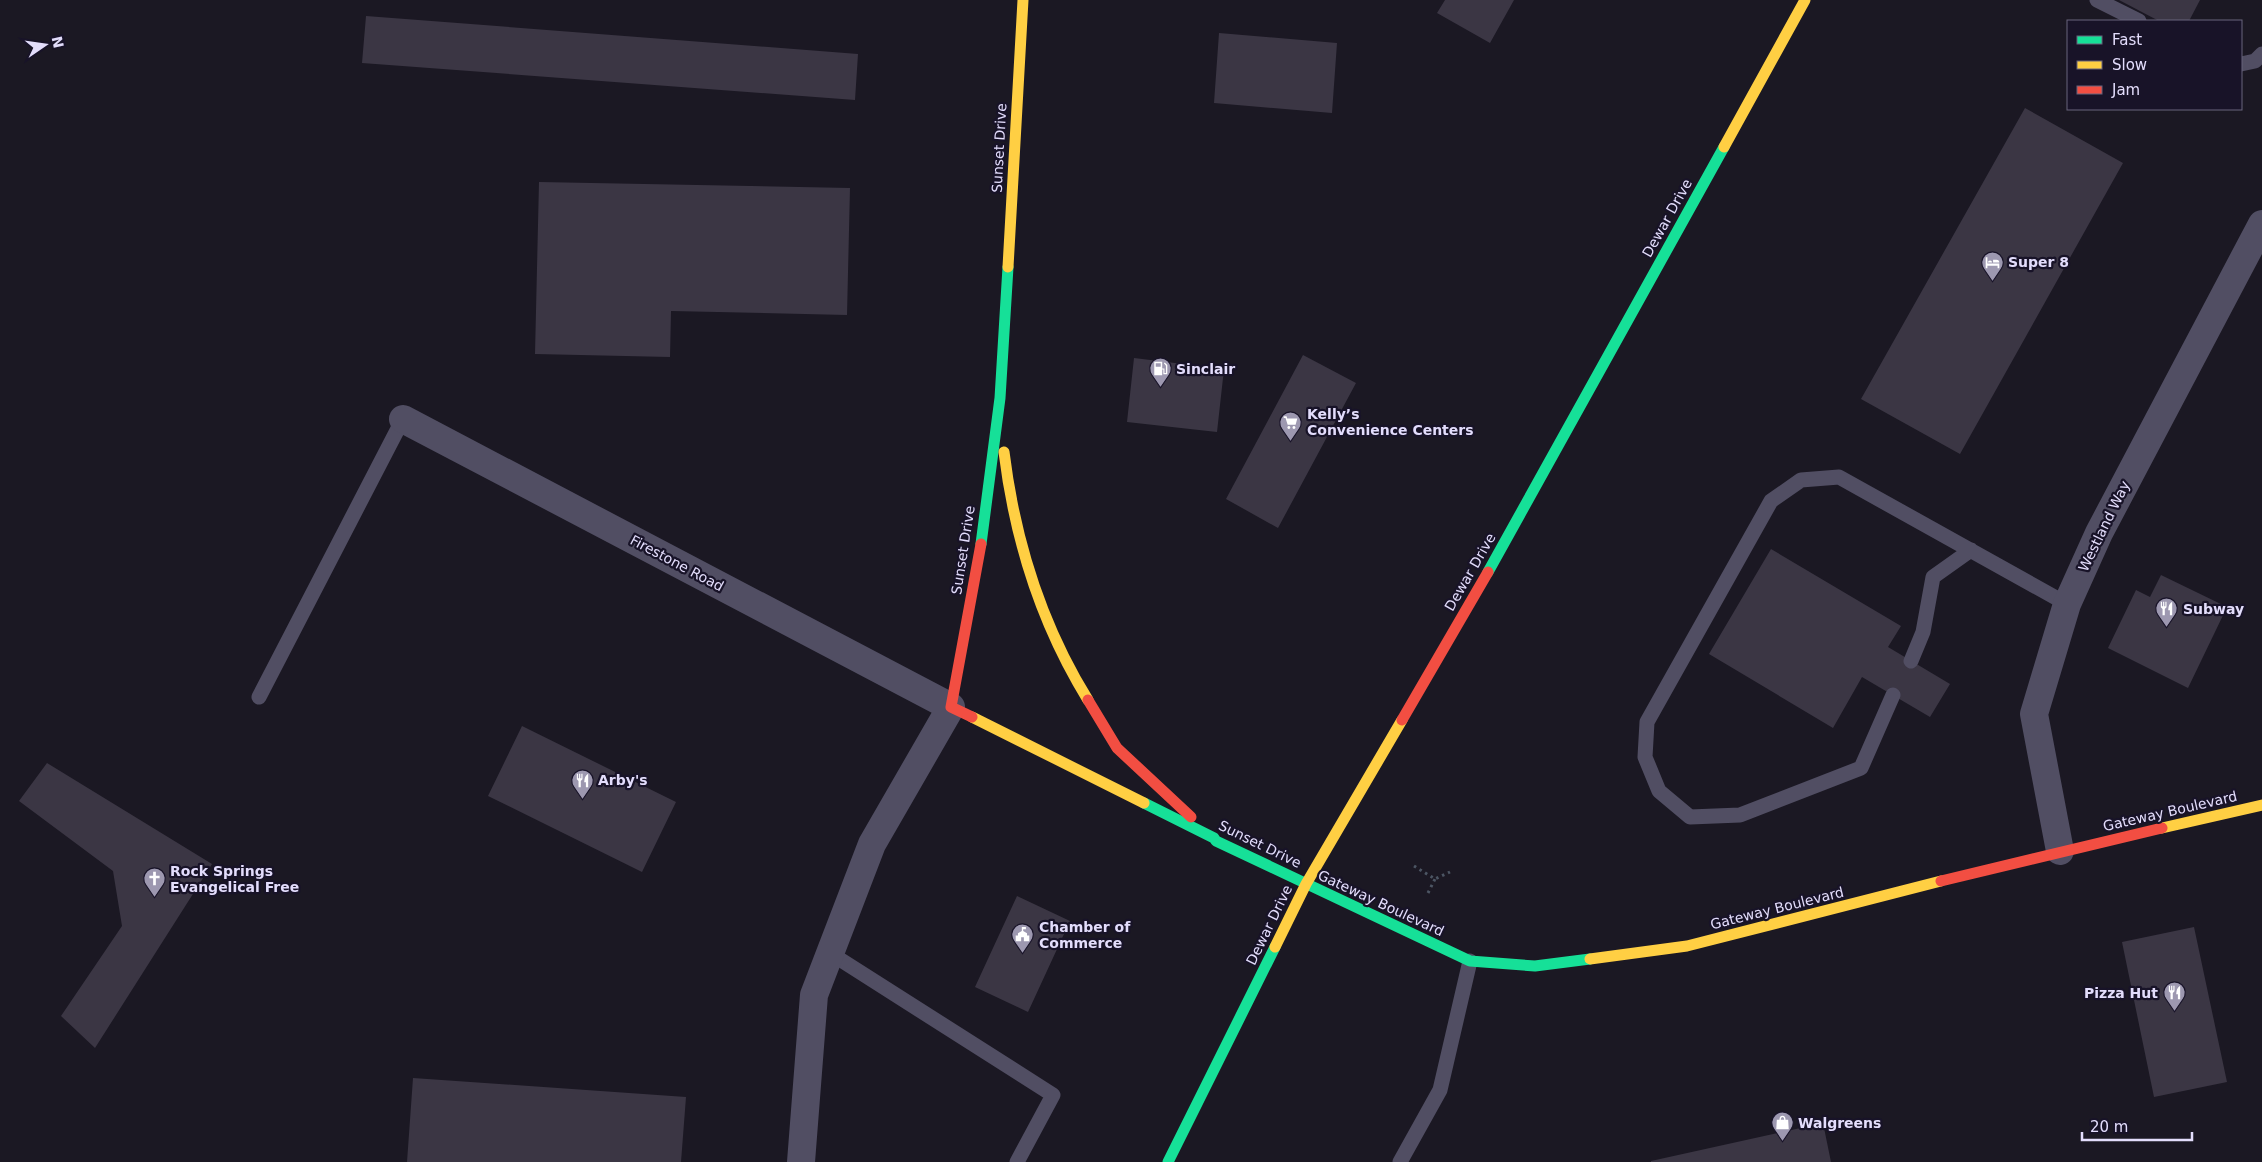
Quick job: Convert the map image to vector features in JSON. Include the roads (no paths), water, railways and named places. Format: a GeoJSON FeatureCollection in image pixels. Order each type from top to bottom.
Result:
{"type":"FeatureCollection","features":[{"type":"Feature","properties":{"kind":"main road","name":"Sunset Drive"},"geometry":{"type":"LineString","coordinates":[[1023,0],[1000,398],[979,557],[951,707],[1214,838],[1216,841],[1306,884]]}},
{"type":"Feature","properties":{"kind":"main road","name":"Dewar Drive"},"geometry":{"type":"LineString","coordinates":[[1168,1162],[1306,884],[1490,569],[1805,0]]}},
{"type":"Feature","properties":{"kind":"main road"},"geometry":{"type":"LineString","coordinates":[[1000,398],[1007,491],[1025,563],[1049,630],[1082,693],[1120,751],[1214,838]]}},
{"type":"Feature","properties":{"kind":"main road","name":"Gateway Boulevard"},"geometry":{"type":"LineString","coordinates":[[1306,884],[1470,961],[1535,966],[1687,946],[2060,851],[2262,805]]}},
{"type":"Feature","properties":{"kind":"street","name":"Westland Way"},"geometry":{"type":"LineString","coordinates":[[2060,851],[2034,714],[2067,604],[2099,533],[2262,224]]}},
{"type":"Feature","properties":{"kind":"street","name":"Firestone Road"},"geometry":{"type":"LineString","coordinates":[[403,420],[951,707]]}},
{"type":"Feature","properties":{"kind":"street"},"geometry":{"type":"LineString","coordinates":[[801,1162],[814,995],[872,844],[951,707]]}},
{"type":"Feature","properties":{"kind":"lane"},"geometry":{"type":"LineString","coordinates":[[2096,0],[2137,20]]}},
{"type":"Feature","properties":{"kind":"lane"},"geometry":{"type":"LineString","coordinates":[[2242,64],[2255,61],[2262,54]]}},
{"type":"Feature","properties":{"kind":"lane"},"geometry":{"type":"LineString","coordinates":[[259,697],[403,420]]}},
{"type":"Feature","properties":{"kind":"lane"},"geometry":{"type":"LineString","coordinates":[[1893,696],[1860,768],[1740,815],[1690,817],[1659,790],[1645,757],[1647,722],[1771,501],[1801,480],[1838,477],[2067,604]]}},
{"type":"Feature","properties":{"kind":"lane"},"geometry":{"type":"LineString","coordinates":[[1911,661],[1923,632],[1932,577],[1971,550]]}},
{"type":"Feature","properties":{"kind":"lane"},"geometry":{"type":"LineString","coordinates":[[830,953],[1053,1095],[1017,1162]]}},
{"type":"Feature","properties":{"kind":"lane"},"geometry":{"type":"LineString","coordinates":[[1400,1162],[1440,1090],[1470,961]]}},
{"type":"Feature","properties":{"kind":"place","name":"Super 8"},"geometry":{"type":"Point","coordinates":[1992,281]}},
{"type":"Feature","properties":{"kind":"place","name":"Sinclair"},"geometry":{"type":"Point","coordinates":[1160,388]}},
{"type":"Feature","properties":{"kind":"place","name":"Kelly’s Convenience Centers"},"geometry":{"type":"Point","coordinates":[1291,441]}},
{"type":"Feature","properties":{"kind":"place","name":"Subway"},"geometry":{"type":"Point","coordinates":[2167,628]}},
{"type":"Feature","properties":{"kind":"place","name":"Arby's"},"geometry":{"type":"Point","coordinates":[582,799]}},
{"type":"Feature","properties":{"kind":"place","name":"Rock Springs Evangelical Free"},"geometry":{"type":"Point","coordinates":[154,898]}},
{"type":"Feature","properties":{"kind":"place","name":"Chamber of Commerce"},"geometry":{"type":"Point","coordinates":[1023,954]}},
{"type":"Feature","properties":{"kind":"place","name":"Pizza Hut"},"geometry":{"type":"Point","coordinates":[2174,1012]}},
{"type":"Feature","properties":{"kind":"place","name":"Walgreens"},"geometry":{"type":"Point","coordinates":[1782,1142]}}]}
